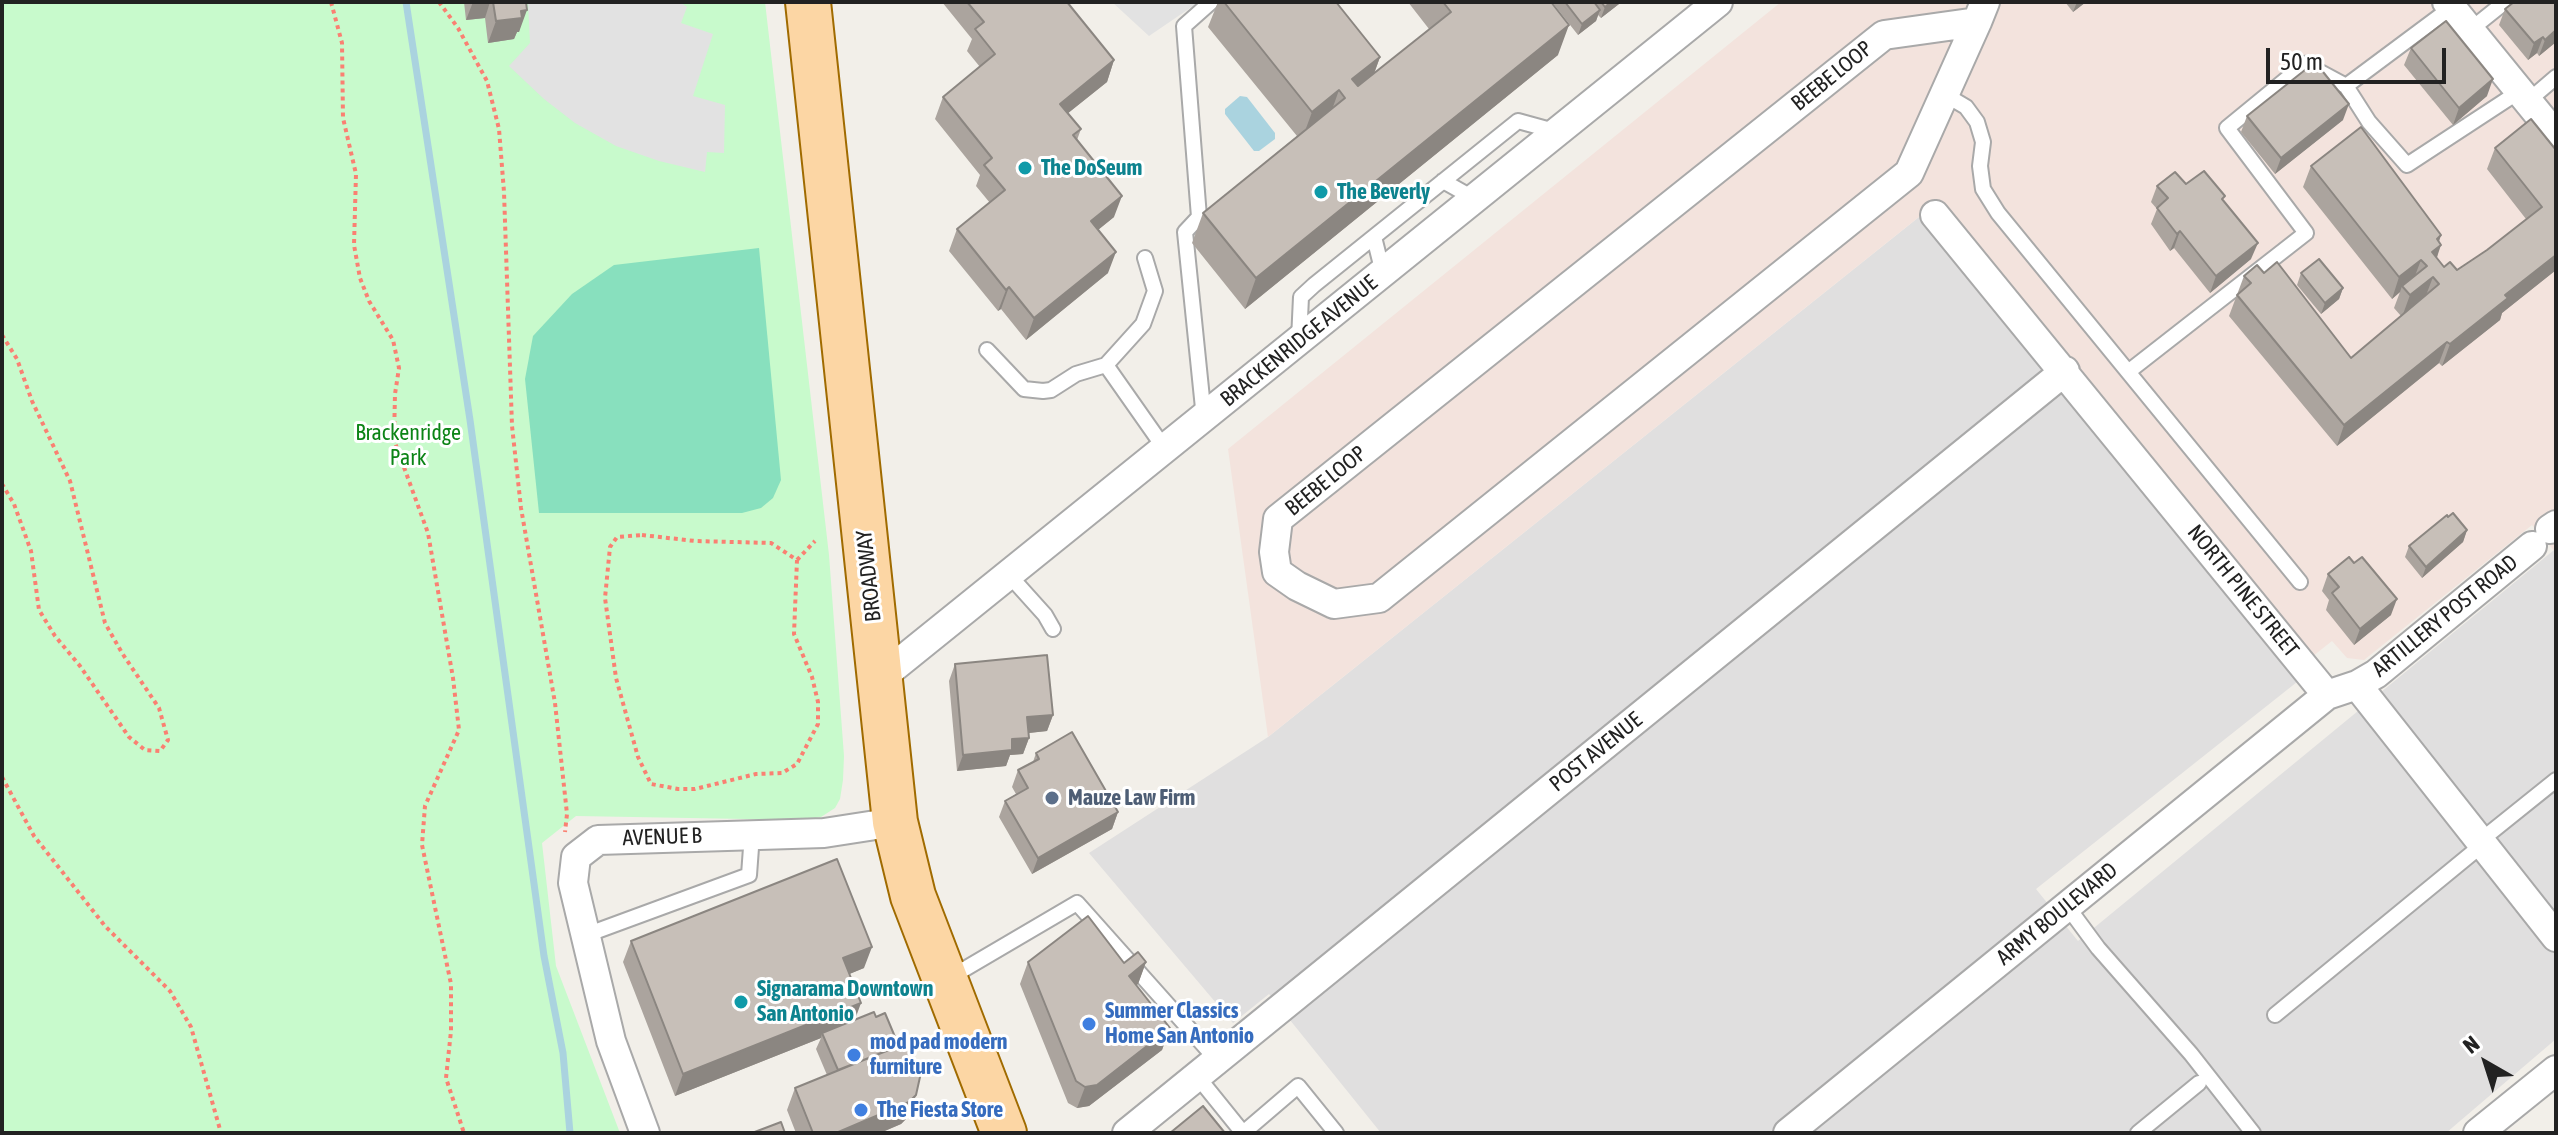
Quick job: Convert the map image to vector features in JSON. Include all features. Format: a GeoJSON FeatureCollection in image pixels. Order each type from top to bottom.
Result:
{"type":"FeatureCollection","features":[{"type":"Feature","properties":{"kind":"main road","name":"BROADWAY"},"geometry":{"type":"LineString","coordinates":[[808,2],[895,822],[913,896],[1004,1133]]}},
{"type":"Feature","properties":{"kind":"street","name":"BRACKENRIDGE AVENUE"},"geometry":{"type":"LineString","coordinates":[[879,679],[1718,2]]}},
{"type":"Feature","properties":{"kind":"street"},"geometry":{"type":"LineString","coordinates":[[2449,5],[2556,136]]}},
{"type":"Feature","properties":{"kind":"street"},"geometry":{"type":"LineString","coordinates":[[1944,94],[1981,12]]}},
{"type":"Feature","properties":{"kind":"street","name":"BEEBE LOOP"},"geometry":{"type":"LineString","coordinates":[[1944,94],[1909,173],[1379,598],[1334,604],[1297,586],[1277,572],[1274,552],[1278,519],[1884,35],[1981,12]]}},
{"type":"Feature","properties":{"kind":"street","name":"NORTH PINE STREET"},"geometry":{"type":"LineString","coordinates":[[1935,215],[2327,695]]}},
{"type":"Feature","properties":{"kind":"street","name":"POST AVENUE"},"geometry":{"type":"LineString","coordinates":[[1127,1133],[2065,371]]}},
{"type":"Feature","properties":{"kind":"street","name":"ARTILLERY POST ROAD"},"geometry":{"type":"LineString","coordinates":[[2357,685],[2376,674],[2546,533]]}},
{"type":"Feature","properties":{"kind":"street"},"geometry":{"type":"LineString","coordinates":[[2327,695],[2357,685],[2556,937]]}},
{"type":"Feature","properties":{"kind":"street","name":"ARMY BOULEVARD"},"geometry":{"type":"LineString","coordinates":[[1788,1133],[2327,695]]}},
{"type":"Feature","properties":{"kind":"street","name":"AVENUE B"},"geometry":{"type":"LineString","coordinates":[[576,857],[598,840],[824,833],[895,822]]}},
{"type":"Feature","properties":{"kind":"street"},"geometry":{"type":"LineString","coordinates":[[576,857],[573,883],[611,1041],[645,1133]]}},
{"type":"Feature","properties":{"kind":"street"},"geometry":{"type":"LineString","coordinates":[[2478,1133],[2556,1070]]}},
{"type":"Feature","properties":{"kind":"lane"},"geometry":{"type":"LineString","coordinates":[[1204,418],[1185,232],[1199,217],[1184,26],[1211,2]]}},
{"type":"Feature","properties":{"kind":"lane"},"geometry":{"type":"LineString","coordinates":[[2470,30],[2505,2]]}},
{"type":"Feature","properties":{"kind":"lane"},"geometry":{"type":"LineString","coordinates":[[2346,86],[2449,5]]}},
{"type":"Feature","properties":{"kind":"lane"},"geometry":{"type":"LineString","coordinates":[[2128,372],[2306,233],[2227,128],[2305,64],[2346,86],[2369,122],[2407,165],[2556,77]]}},
{"type":"Feature","properties":{"kind":"lane"},"geometry":{"type":"LineString","coordinates":[[1944,94],[1966,107],[1977,122],[1983,142],[1980,166],[1983,189],[1998,213],[2300,582]]}},
{"type":"Feature","properties":{"kind":"lane"},"geometry":{"type":"LineString","coordinates":[[1299,341],[1301,297],[1443,181],[1518,121],[1558,132]]}},
{"type":"Feature","properties":{"kind":"lane"},"geometry":{"type":"LineString","coordinates":[[1443,181],[1475,199]]}},
{"type":"Feature","properties":{"kind":"lane"},"geometry":{"type":"LineString","coordinates":[[1374,237],[1383,273]]}},
{"type":"Feature","properties":{"kind":"lane"},"geometry":{"type":"LineString","coordinates":[[987,350],[1024,389],[1051,390],[1076,374],[1106,365],[1143,324],[1155,291],[1145,258]]}},
{"type":"Feature","properties":{"kind":"lane"},"geometry":{"type":"LineString","coordinates":[[1106,365],[1165,449]]}},
{"type":"Feature","properties":{"kind":"lane"},"geometry":{"type":"LineString","coordinates":[[1009,575],[1045,615],[1053,629]]}},
{"type":"Feature","properties":{"kind":"lane"},"geometry":{"type":"LineString","coordinates":[[2275,1015],[2556,780]]}},
{"type":"Feature","properties":{"kind":"lane"},"geometry":{"type":"LineString","coordinates":[[586,935],[749,875],[752,834]]}},
{"type":"Feature","properties":{"kind":"lane"},"geometry":{"type":"LineString","coordinates":[[944,982],[1077,903],[1207,1068],[1243,1133],[1298,1086],[1336,1133]]}},
{"type":"Feature","properties":{"kind":"lane"},"geometry":{"type":"LineString","coordinates":[[2067,906],[2098,948],[2191,1054],[2253,1133]]}},
{"type":"Feature","properties":{"kind":"lane"},"geometry":{"type":"LineString","coordinates":[[2138,1133],[2199,1083]]}},
{"type":"Feature","properties":{"kind":"path"},"geometry":{"type":"LineString","coordinates":[[331,2],[342,43],[343,118],[356,174],[354,245],[360,278],[369,301],[393,340],[399,368],[394,440],[428,533],[453,678],[459,730],[425,806],[422,845],[451,984],[451,1031],[446,1078],[464,1133]]}},
{"type":"Feature","properties":{"kind":"path"},"geometry":{"type":"LineString","coordinates":[[439,2],[458,28],[487,81],[499,129],[512,426],[521,508],[538,595],[560,743],[567,814],[564,841],[576,857]]}},
{"type":"Feature","properties":{"kind":"path"},"geometry":{"type":"LineString","coordinates":[[2,335],[17,359],[32,401],[70,481],[105,623],[159,708],[168,740],[160,751],[145,750],[129,737],[39,610],[31,551],[14,504],[2,484]]}},
{"type":"Feature","properties":{"kind":"path"},"geometry":{"type":"LineString","coordinates":[[797,560],[771,543],[758,542],[695,541],[642,535],[617,537],[610,547],[605,598],[616,678],[638,757],[651,784],[695,789],[756,774],[782,773],[797,764],[818,724],[818,702],[812,677],[794,634],[797,560],[815,541]]}},
{"type":"Feature","properties":{"kind":"path"},"geometry":{"type":"LineString","coordinates":[[2,777],[34,836],[105,926],[170,991],[191,1027],[221,1133]]}},
{"type":"Feature","properties":{"kind":"shaded area"},"geometry":{"type":"Polygon","coordinates":[[[528,2],[680,2],[687,7],[681,23],[713,34],[693,96],[725,105],[724,153],[707,152],[705,172],[616,146],[575,123],[509,66],[530,43],[528,2]]]}},
{"type":"Feature","properties":{"kind":"shaded area"},"geometry":{"type":"Polygon","coordinates":[[[1112,2],[1199,2],[1149,36],[1112,2]]]}},
{"type":"Feature","properties":{"kind":"shaded area"},"geometry":{"type":"Polygon","coordinates":[[[1781,2],[2556,2],[2556,553],[2532,525],[2364,660],[2347,658],[2332,641],[2308,660],[1939,201],[1268,737],[1228,449],[1781,2]]]}},
{"type":"Feature","properties":{"kind":"shaded area"},"geometry":{"type":"Polygon","coordinates":[[[1919,217],[2297,682],[2036,889],[2078,941],[2554,550],[2556,1039],[2446,1133],[1381,1133],[1269,994],[1233,1023],[1089,853],[1268,737],[1919,217]]]}},
{"type":"Feature","properties":{"kind":"green space","name":"Brackenridge Park"},"geometry":{"type":"Polygon","coordinates":[[[2,2],[765,2],[829,555],[844,756],[843,780],[835,808],[821,817],[803,820],[576,816],[542,843],[556,966],[620,1133],[2,1133],[2,2]]]}},
{"type":"Feature","properties":{"kind":"green space"},"geometry":{"type":"Polygon","coordinates":[[[759,248],[781,480],[773,498],[761,508],[742,513],[539,513],[525,379],[533,336],[572,294],[614,265],[759,248]]]}},
{"type":"Feature","properties":{"kind":"water"},"geometry":{"type":"Polygon","coordinates":[[[1240,96],[1247,97],[1275,133],[1275,139],[1259,151],[1254,151],[1225,114],[1225,109],[1240,96]]]}},
{"type":"Feature","properties":{"kind":"building"},"geometry":{"type":"Polygon","coordinates":[[[493,2],[526,2],[527,10],[521,11],[522,18],[496,21],[493,2]]]}},
{"type":"Feature","properties":{"kind":"building","name":"The DoSeum"},"geometry":{"type":"Polygon","coordinates":[[[967,2],[1067,2],[1114,60],[1060,104],[1081,129],[1073,135],[1122,196],[1091,221],[1116,252],[1034,318],[1009,287],[1006,290],[957,229],[1005,190],[984,165],[992,158],[943,97],[995,54],[975,29],[984,22],[967,2]]]}},
{"type":"Feature","properties":{"kind":"building","name":"The Beverly"},"geometry":{"type":"Polygon","coordinates":[[[1224,2],[1336,2],[1380,57],[1352,79],[1358,86],[1451,12],[1443,2],[1551,2],[1569,25],[1256,278],[1203,213],[1345,98],[1339,90],[1312,112],[1224,2]]]}},
{"type":"Feature","properties":{"kind":"building"},"geometry":{"type":"Polygon","coordinates":[[[1565,2],[1594,2],[1600,10],[1582,24],[1565,2]]]}},
{"type":"Feature","properties":{"kind":"building"},"geometry":{"type":"Polygon","coordinates":[[[2514,2],[2556,2],[2556,30],[2545,40],[2543,37],[2534,43],[2505,9],[2514,2]]]}},
{"type":"Feature","properties":{"kind":"building"},"geometry":{"type":"Polygon","coordinates":[[[2446,21],[2493,79],[2459,108],[2411,48],[2446,21]]]}},
{"type":"Feature","properties":{"kind":"building"},"geometry":{"type":"Polygon","coordinates":[[[2315,62],[2349,104],[2281,158],[2247,116],[2315,62]]]}},
{"type":"Feature","properties":{"kind":"building"},"geometry":{"type":"Polygon","coordinates":[[[2531,119],[2556,150],[2556,255],[2505,295],[2508,298],[2450,344],[2447,342],[2344,425],[2237,295],[2251,283],[2244,276],[2257,265],[2264,273],[2277,262],[2351,358],[2439,284],[2433,277],[2410,295],[2402,286],[2427,266],[2421,260],[2399,277],[2311,166],[2361,127],[2441,235],[2437,239],[2441,245],[2432,252],[2444,267],[2450,262],[2457,270],[2542,207],[2495,148],[2531,119]]]}},
{"type":"Feature","properties":{"kind":"building"},"geometry":{"type":"Polygon","coordinates":[[[2204,171],[2225,196],[2222,199],[2258,243],[2216,276],[2157,208],[2168,198],[2157,186],[2175,172],[2186,184],[2204,171]]]}},
{"type":"Feature","properties":{"kind":"building"},"geometry":{"type":"Polygon","coordinates":[[[2319,259],[2343,288],[2325,303],[2301,273],[2319,259]]]}},
{"type":"Feature","properties":{"kind":"building"},"geometry":{"type":"Polygon","coordinates":[[[2453,513],[2467,530],[2426,567],[2409,546],[2453,513]]]}},
{"type":"Feature","properties":{"kind":"building"},"geometry":{"type":"Polygon","coordinates":[[[2349,557],[2354,563],[2362,557],[2397,599],[2360,629],[2332,593],[2339,587],[2328,574],[2349,557]]]}},
{"type":"Feature","properties":{"kind":"building"},"geometry":{"type":"Polygon","coordinates":[[[1047,655],[1053,715],[1027,717],[1029,738],[1012,739],[1012,750],[963,755],[955,664],[1047,655]]]}},
{"type":"Feature","properties":{"kind":"building"},"geometry":{"type":"Polygon","coordinates":[[[1072,732],[1118,812],[1038,858],[1005,801],[1028,788],[1018,770],[1039,759],[1036,753],[1072,732]]]}},
{"type":"Feature","properties":{"kind":"building","name":"Signarama Downtown San Antonio"},"geometry":{"type":"Polygon","coordinates":[[[837,859],[872,947],[843,958],[861,1003],[683,1074],[631,941],[837,859]]]}},
{"type":"Feature","properties":{"kind":"building","name":"Summer Classics Home San Antonio"},"geometry":{"type":"Polygon","coordinates":[[[1088,916],[1124,963],[1138,952],[1146,962],[1129,976],[1170,1028],[1097,1085],[1085,1087],[1076,1081],[1028,962],[1088,916]]]}},
{"type":"Feature","properties":{"kind":"building"},"geometry":{"type":"Polygon","coordinates":[[[874,1012],[876,1017],[885,1013],[898,1044],[838,1070],[822,1033],[874,1012]]]}},
{"type":"Feature","properties":{"kind":"building"},"geometry":{"type":"Polygon","coordinates":[[[908,1042],[920,1077],[916,1095],[909,1102],[836,1133],[813,1133],[795,1088],[908,1042]]]}},
{"type":"Feature","properties":{"kind":"building"},"geometry":{"type":"Polygon","coordinates":[[[1203,1106],[1225,1133],[1170,1133],[1203,1106]]]}},
{"type":"Feature","properties":{"kind":"building"},"geometry":{"type":"Polygon","coordinates":[[[781,1122],[785,1133],[752,1133],[781,1122]]]}},
{"type":"Feature","properties":{"kind":"waterway"},"geometry":{"type":"LineString","coordinates":[[406,2],[470,420],[544,956],[563,1053],[570,1133]]}},
{"type":"Feature","properties":{"kind":"place","name":"The DoSeum"},"geometry":{"type":"Point","coordinates":[1025,168]}},
{"type":"Feature","properties":{"kind":"place","name":"The Beverly"},"geometry":{"type":"Point","coordinates":[1321,192]}},
{"type":"Feature","properties":{"kind":"place","name":"Mauze Law Firm"},"geometry":{"type":"Point","coordinates":[1052,798]}},
{"type":"Feature","properties":{"kind":"place","name":"Signarama Downtown San Antonio"},"geometry":{"type":"Point","coordinates":[741,1002]}},
{"type":"Feature","properties":{"kind":"place","name":"Summer Classics Home San Antonio"},"geometry":{"type":"Point","coordinates":[1089,1024]}},
{"type":"Feature","properties":{"kind":"place","name":"mod pad modern furniture"},"geometry":{"type":"Point","coordinates":[854,1055]}},
{"type":"Feature","properties":{"kind":"place","name":"The Fiesta Store"},"geometry":{"type":"Point","coordinates":[861,1110]}}]}
